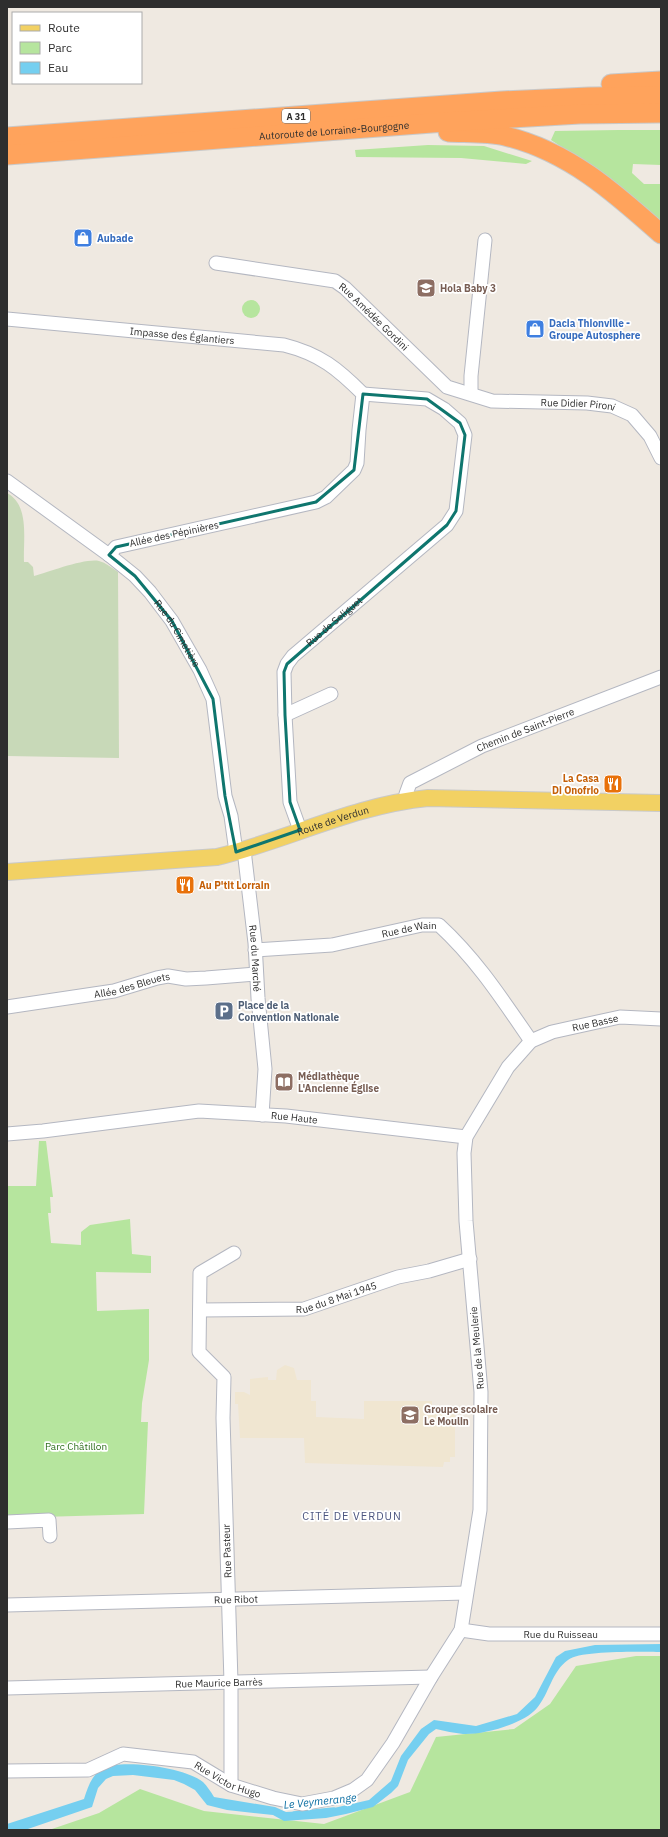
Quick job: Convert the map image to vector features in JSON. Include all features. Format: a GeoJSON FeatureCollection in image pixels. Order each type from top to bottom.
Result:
{"type":"FeatureCollection","features":[{"type":"Feature","properties":{"kind":"highway"},"geometry":{"type":"LineString","coordinates":[[502,101],[524,90],[661,81]]}},
{"type":"Feature","properties":{"kind":"highway","name":"Autoroute de Lorraine-Bourgogne"},"geometry":{"type":"LineString","coordinates":[[7,137],[502,101],[589,97],[661,96]]}},
{"type":"Feature","properties":{"kind":"highway","name":"Autoroute de Lorraine-Bourgogne"},"geometry":{"type":"LineString","coordinates":[[7,155],[541,115],[661,112]]}},
{"type":"Feature","properties":{"kind":"highway"},"geometry":{"type":"LineString","coordinates":[[310,132],[360,134],[447,132],[505,136],[557,155],[593,176],[616,194],[661,234]]}},
{"type":"Feature","properties":{"kind":"main road","name":"Route de Verdun"},"geometry":{"type":"LineString","coordinates":[[7,872],[217,857],[240,851],[360,811],[406,800],[428,798],[661,803]]}},
{"type":"Feature","properties":{"kind":"street"},"geometry":{"type":"LineString","coordinates":[[471,393],[471,376],[485,240]]}},
{"type":"Feature","properties":{"kind":"street","name":"Rue Amédée Gordini"},"geometry":{"type":"LineString","coordinates":[[216,263],[335,281],[350,293],[447,386],[471,393]]}},
{"type":"Feature","properties":{"kind":"street","name":"Impasse des Églantiers"},"geometry":{"type":"LineString","coordinates":[[7,319],[284,345],[302,350],[326,361],[364,394]]}},
{"type":"Feature","properties":{"kind":"street","name":"Rue Didier Pironi"},"geometry":{"type":"LineString","coordinates":[[471,393],[492,401],[587,403],[612,406],[632,415],[650,436],[661,458]]}},
{"type":"Feature","properties":{"kind":"street","name":"Rue de Seliguet"},"geometry":{"type":"LineString","coordinates":[[300,830],[290,802],[284,672],[287,664],[293,656],[452,519],[456,511],[465,445],[465,435],[460,423],[444,409],[427,399],[364,394]]}},
{"type":"Feature","properties":{"kind":"street","name":"Allée des Pépinières"},"geometry":{"type":"LineString","coordinates":[[109,555],[116,547],[243,520],[316,502],[326,496],[350,474],[357,463],[359,430],[364,394]]}},
{"type":"Feature","properties":{"kind":"street","name":"Rue du Cimetière"},"geometry":{"type":"LineString","coordinates":[[7,481],[109,555],[135,576],[150,592],[172,622],[200,670],[213,698],[225,796],[240,851]]}},
{"type":"Feature","properties":{"kind":"street","name":"Chemin de Saint-Pierre"},"geometry":{"type":"LineString","coordinates":[[406,800],[406,794],[410,783],[482,746],[661,677]]}},
{"type":"Feature","properties":{"kind":"street"},"geometry":{"type":"LineString","coordinates":[[285,715],[331,694]]}},
{"type":"Feature","properties":{"kind":"street","name":"Rue du Marché"},"geometry":{"type":"LineString","coordinates":[[240,851],[255,950],[265,1069],[262,1115]]}},
{"type":"Feature","properties":{"kind":"street","name":"Rue de Wain"},"geometry":{"type":"LineString","coordinates":[[255,950],[332,945],[422,925],[439,925],[454,939],[487,976],[531,1041]]}},
{"type":"Feature","properties":{"kind":"street","name":"Allée des Bleuets"},"geometry":{"type":"LineString","coordinates":[[7,1007],[114,991],[156,978],[168,976],[186,979],[256,974]]}},
{"type":"Feature","properties":{"kind":"street","name":"Rue Basse"},"geometry":{"type":"LineString","coordinates":[[531,1041],[552,1032],[620,1017],[661,1019]]}},
{"type":"Feature","properties":{"kind":"street"},"geometry":{"type":"LineString","coordinates":[[466,1137],[508,1067],[531,1041]]}},
{"type":"Feature","properties":{"kind":"street","name":"Rue Haute"},"geometry":{"type":"LineString","coordinates":[[7,1134],[43,1131],[200,1111],[286,1116],[466,1137]]}},
{"type":"Feature","properties":{"kind":"street","name":"Rue de la Meulerie"},"geometry":{"type":"LineString","coordinates":[[461,1630],[480,1510],[482,1461],[481,1392],[465,1206],[464,1153],[466,1137]]}},
{"type":"Feature","properties":{"kind":"street"},"geometry":{"type":"LineString","coordinates":[[200,1310],[200,1273],[234,1253]]}},
{"type":"Feature","properties":{"kind":"street","name":"Rue du 8 Mai 1945"},"geometry":{"type":"LineString","coordinates":[[200,1310],[304,1309],[398,1277],[428,1271],[470,1258]]}},
{"type":"Feature","properties":{"kind":"street","name":"Rue Pasteur"},"geometry":{"type":"LineString","coordinates":[[200,1310],[199,1352],[224,1377],[223,1418],[231,1682],[231,1785]]}},
{"type":"Feature","properties":{"kind":"street"},"geometry":{"type":"LineString","coordinates":[[7,1522],[49,1520],[50,1536]]}},
{"type":"Feature","properties":{"kind":"street","name":"Rue Ribot"},"geometry":{"type":"LineString","coordinates":[[7,1605],[466,1593]]}},
{"type":"Feature","properties":{"kind":"street","name":"Rue du Ruisseau"},"geometry":{"type":"LineString","coordinates":[[461,1630],[490,1634],[661,1634]]}},
{"type":"Feature","properties":{"kind":"street","name":"Rue Victor Hugo"},"geometry":{"type":"LineString","coordinates":[[7,1771],[88,1770],[123,1754],[193,1762],[231,1785],[273,1798],[302,1804],[334,1798],[353,1790],[367,1780],[393,1742],[431,1677],[461,1630]]}},
{"type":"Feature","properties":{"kind":"street","name":"Rue Maurice Barrès"},"geometry":{"type":"LineString","coordinates":[[7,1688],[431,1677]]}},
{"type":"Feature","properties":{"kind":"highlighted area"},"geometry":{"type":"Polygon","coordinates":[[[363,394],[427,399],[460,423],[465,435],[456,511],[447,525],[287,664],[284,672],[290,802],[300,830],[236,852],[225,796],[213,699],[172,621],[135,576],[109,555],[116,547],[316,502],[354,470],[363,394]]]}},
{"type":"Feature","properties":{"kind":"shaded area","name":"Groupe scolaire Le Moulin"},"geometry":{"type":"Polygon","coordinates":[[[285,1365],[294,1368],[297,1380],[311,1380],[311,1401],[316,1401],[316,1417],[364,1419],[364,1401],[432,1401],[432,1406],[450,1407],[450,1411],[455,1411],[455,1457],[450,1457],[450,1462],[444,1462],[443,1467],[305,1463],[304,1438],[240,1438],[238,1404],[235,1404],[235,1392],[244,1392],[250,1395],[250,1379],[268,1377],[268,1380],[276,1380],[277,1370],[285,1365]]]}},
{"type":"Feature","properties":{"kind":"green space"},"geometry":{"type":"Polygon","coordinates":[[[661,130],[661,165],[633,164],[632,173],[644,184],[661,184],[661,222],[600,172],[551,140],[555,131],[661,130]]]}},
{"type":"Feature","properties":{"kind":"green space"},"geometry":{"type":"Polygon","coordinates":[[[428,145],[484,146],[532,161],[526,164],[461,158],[356,157],[355,150],[428,145]]]}},
{"type":"Feature","properties":{"kind":"green space"},"geometry":{"type":"Polygon","coordinates":[[[251,300],[257,303],[260,309],[257,315],[251,318],[245,315],[242,309],[245,303],[251,300]]]}},
{"type":"Feature","properties":{"kind":"green space"},"geometry":{"type":"Polygon","coordinates":[[[7,493],[19,506],[22,514],[24,524],[24,562],[28,562],[33,567],[34,576],[76,563],[93,561],[104,563],[118,572],[119,758],[7,756],[7,493]]]}},
{"type":"Feature","properties":{"kind":"green space","name":"Parc Châtillon"},"geometry":{"type":"Polygon","coordinates":[[[39,1141],[46,1141],[53,1197],[50,1197],[51,1213],[48,1213],[51,1243],[81,1245],[81,1232],[90,1225],[130,1219],[132,1254],[151,1256],[151,1273],[96,1272],[97,1311],[149,1309],[149,1360],[142,1403],[141,1422],[148,1422],[144,1514],[7,1518],[7,1186],[36,1186],[39,1141]]]}},
{"type":"Feature","properties":{"kind":"green space"},"geometry":{"type":"Polygon","coordinates":[[[636,1656],[661,1656],[661,1830],[49,1830],[99,1813],[140,1789],[204,1811],[324,1824],[410,1792],[436,1737],[514,1729],[550,1704],[576,1666],[636,1656]]]}},
{"type":"Feature","properties":{"kind":"water"},"geometry":{"type":"Polygon","coordinates":[[[661,1644],[661,1652],[598,1653],[575,1657],[568,1660],[554,1676],[545,1696],[537,1708],[531,1714],[513,1724],[481,1733],[471,1734],[460,1734],[436,1729],[429,1734],[408,1760],[398,1786],[373,1807],[326,1818],[284,1821],[273,1815],[227,1810],[207,1805],[195,1790],[174,1780],[133,1775],[113,1776],[106,1779],[98,1788],[92,1807],[25,1830],[7,1830],[7,1824],[84,1799],[90,1782],[98,1772],[111,1766],[123,1764],[153,1766],[183,1773],[195,1777],[203,1782],[214,1797],[275,1807],[286,1812],[325,1810],[369,1800],[391,1781],[401,1756],[421,1729],[434,1720],[476,1726],[517,1714],[535,1697],[556,1657],[565,1651],[595,1645],[661,1644]]]}},
{"type":"Feature","properties":{"kind":"waterway","name":"Le Veymerange"},"geometry":{"type":"LineString","coordinates":[[294,1813],[334,1809]]}},
{"type":"Feature","properties":{"kind":"place","name":"Aubade"},"geometry":{"type":"Point","coordinates":[83,238]}},
{"type":"Feature","properties":{"kind":"place","name":"Hola Baby 3"},"geometry":{"type":"Point","coordinates":[426,288]}},
{"type":"Feature","properties":{"kind":"place","name":"Dacia Thionville - Groupe Autosphere"},"geometry":{"type":"Point","coordinates":[535,329]}},
{"type":"Feature","properties":{"kind":"place","name":"La Casa Di Onofrio"},"geometry":{"type":"Point","coordinates":[613,784]}},
{"type":"Feature","properties":{"kind":"place","name":"Au P'tit Lorrain"},"geometry":{"type":"Point","coordinates":[185,885]}},
{"type":"Feature","properties":{"kind":"place","name":"Place de la Convention Nationale"},"geometry":{"type":"Point","coordinates":[224,1011]}},
{"type":"Feature","properties":{"kind":"place","name":"Médiathèque L'Ancienne Église"},"geometry":{"type":"Point","coordinates":[284,1082]}},
{"type":"Feature","properties":{"kind":"place","name":"Groupe scolaire Le Moulin"},"geometry":{"type":"Point","coordinates":[410,1415]}},
{"type":"Feature","properties":{"kind":"district","name":"CITÉ DE VERDUN"},"geometry":{"type":"Point","coordinates":[352,1516]}}]}
